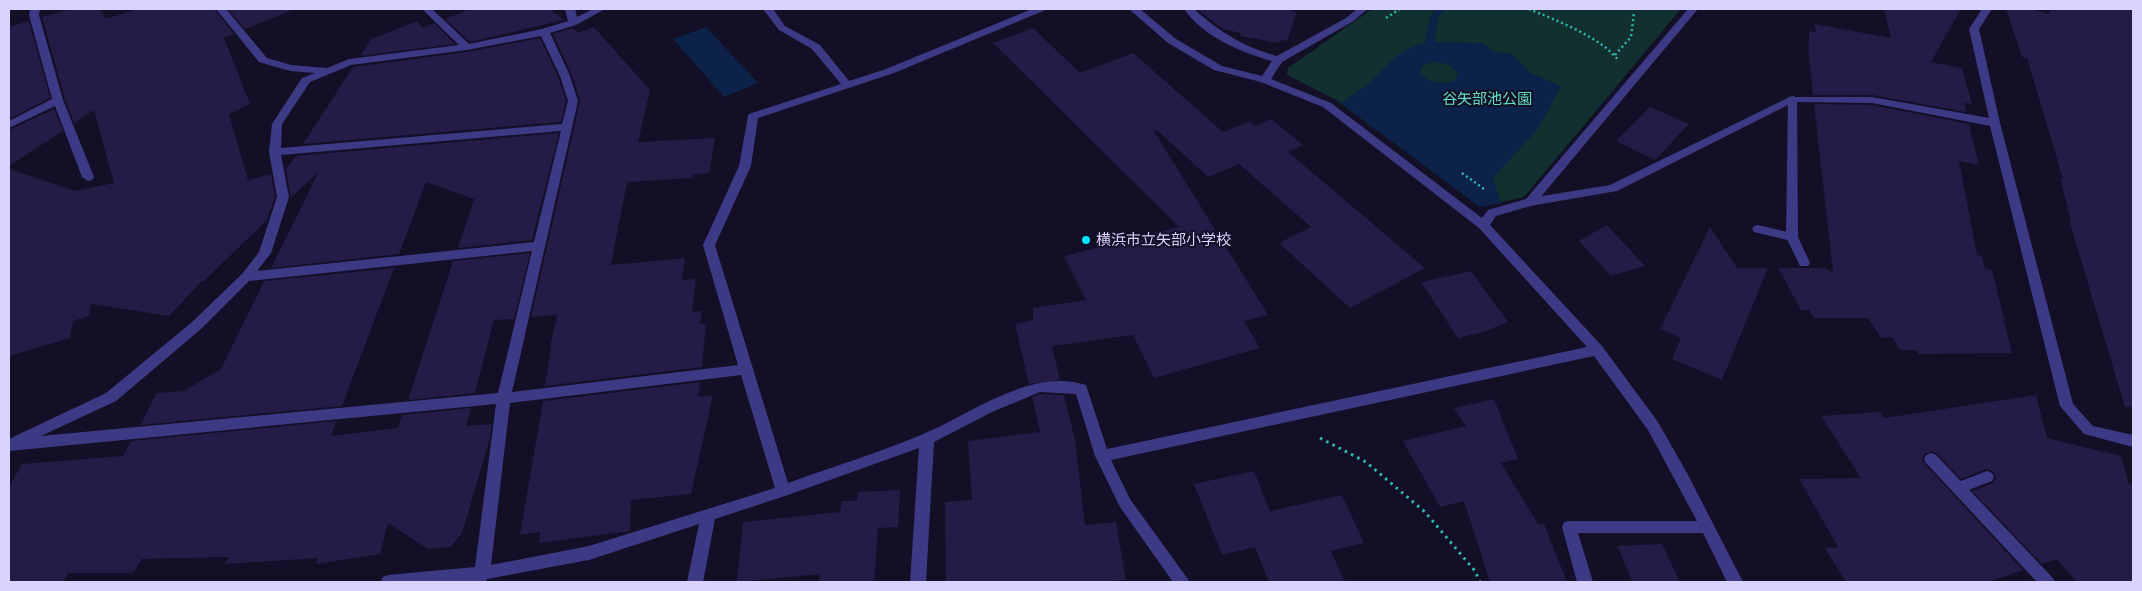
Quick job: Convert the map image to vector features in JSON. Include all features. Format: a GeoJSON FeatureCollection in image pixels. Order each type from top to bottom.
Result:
{"type":"FeatureCollection","features":[{"type":"Feature","properties":{"kind":"street"},"geometry":{"type":"LineString","coordinates":[[35,9],[34,15],[58,100],[88,177]]}},
{"type":"Feature","properties":{"kind":"street"},"geometry":{"type":"LineString","coordinates":[[220,9],[262,60],[290,68],[327,71]]}},
{"type":"Feature","properties":{"kind":"street"},"geometry":{"type":"LineString","coordinates":[[427,9],[468,47]]}},
{"type":"Feature","properties":{"kind":"street"},"geometry":{"type":"LineString","coordinates":[[570,9],[573,23]]}},
{"type":"Feature","properties":{"kind":"street"},"geometry":{"type":"LineString","coordinates":[[9,445],[111,397],[196,326],[246,277],[265,253],[283,198],[275,152],[276,124],[306,80],[349,62],[468,47],[544,32],[573,23],[600,9]]}},
{"type":"Feature","properties":{"kind":"street"},"geometry":{"type":"LineString","coordinates":[[768,9],[782,28],[816,47],[848,86]]}},
{"type":"Feature","properties":{"kind":"street"},"geometry":{"type":"LineString","coordinates":[[783,491],[709,245],[745,166],[753,116],[890,71],[1040,9]]}},
{"type":"Feature","properties":{"kind":"street"},"geometry":{"type":"LineString","coordinates":[[1134,9],[1172,42],[1218,68],[1265,80],[1327,105],[1483,225],[1597,350],[1653,426],[1682,477],[1735,582]]}},
{"type":"Feature","properties":{"kind":"street"},"geometry":{"type":"LineString","coordinates":[[1189,9],[1214,33],[1246,51],[1278,60]]}},
{"type":"Feature","properties":{"kind":"street"},"geometry":{"type":"LineString","coordinates":[[1265,80],[1278,60],[1349,20],[1363,9]]}},
{"type":"Feature","properties":{"kind":"street"},"geometry":{"type":"LineString","coordinates":[[1530,202],[1693,9]]}},
{"type":"Feature","properties":{"kind":"street"},"geometry":{"type":"LineString","coordinates":[[1987,9],[1974,29],[1995,123],[2068,406],[2089,430],[2133,441]]}},
{"type":"Feature","properties":{"kind":"street"},"geometry":{"type":"LineString","coordinates":[[480,578],[504,398],[573,101],[566,76],[544,32]]}},
{"type":"Feature","properties":{"kind":"street"},"geometry":{"type":"LineString","coordinates":[[1483,225],[1492,213],[1530,202],[1614,188],[1792,98],[1872,100],[1995,123]]}},
{"type":"Feature","properties":{"kind":"street"},"geometry":{"type":"LineString","coordinates":[[1792,98],[1792,237],[1804,263]]}},
{"type":"Feature","properties":{"kind":"street"},"geometry":{"type":"LineString","coordinates":[[9,125],[58,100]]}},
{"type":"Feature","properties":{"kind":"street"},"geometry":{"type":"LineString","coordinates":[[275,152],[566,127]]}},
{"type":"Feature","properties":{"kind":"street"},"geometry":{"type":"LineString","coordinates":[[1758,229],[1792,237]]}},
{"type":"Feature","properties":{"kind":"street"},"geometry":{"type":"LineString","coordinates":[[246,277],[538,246]]}},
{"type":"Feature","properties":{"kind":"street"},"geometry":{"type":"LineString","coordinates":[[1102,456],[1597,350]]}},
{"type":"Feature","properties":{"kind":"street"},"geometry":{"type":"LineString","coordinates":[[9,445],[504,398],[747,370]]}},
{"type":"Feature","properties":{"kind":"street"},"geometry":{"type":"LineString","coordinates":[[388,582],[480,578],[589,553],[708,517],[927,439],[987,408],[1039,387],[1081,389],[1102,456],[1124,503],[1182,582]]}},
{"type":"Feature","properties":{"kind":"street"},"geometry":{"type":"LineString","coordinates":[[918,582],[927,439]]}},
{"type":"Feature","properties":{"kind":"street"},"geometry":{"type":"LineString","coordinates":[[1931,459],[2047,582]]}},
{"type":"Feature","properties":{"kind":"street"},"geometry":{"type":"LineString","coordinates":[[1958,488],[1987,477]]}},
{"type":"Feature","properties":{"kind":"street"},"geometry":{"type":"LineString","coordinates":[[695,582],[708,517]]}},
{"type":"Feature","properties":{"kind":"street"},"geometry":{"type":"LineString","coordinates":[[1585,582],[1569,527],[1706,527]]}},
{"type":"Feature","properties":{"kind":"path"},"geometry":{"type":"LineString","coordinates":[[1529,9],[1571,26],[1615,55],[1624,69],[1626,88]]}},
{"type":"Feature","properties":{"kind":"path"},"geometry":{"type":"LineString","coordinates":[[1615,55],[1624,47],[1634,33],[1634,13]]}},
{"type":"Feature","properties":{"kind":"path"},"geometry":{"type":"LineString","coordinates":[[1282,417],[1366,462],[1418,505],[1475,571],[1480,582]]}},
{"type":"Feature","properties":{"kind":"green space","name":"谷矢部池公園"},"geometry":{"type":"Polygon","coordinates":[[[1372,9],[1681,9],[1524,197],[1480,207],[1336,100],[1287,75],[1288,68],[1372,9]]]}},
{"type":"Feature","properties":{"kind":"water"},"geometry":{"type":"Polygon","coordinates":[[[706,27],[758,83],[724,97],[673,39],[706,27]]]}},
{"type":"Feature","properties":{"kind":"water"},"geometry":{"type":"Polygon","coordinates":[[[1430,42],[1484,43],[1491,51],[1512,54],[1530,73],[1561,86],[1538,129],[1493,178],[1501,203],[1480,207],[1341,103],[1367,84],[1399,54],[1411,47],[1430,42]],[[1432,62],[1422,66],[1420,72],[1423,76],[1435,82],[1454,81],[1458,74],[1453,68],[1432,62]]]}},
{"type":"Feature","properties":{"kind":"building"},"geometry":{"type":"Polygon","coordinates":[[[70,9],[100,9],[104,17],[109,18],[137,9],[214,9],[234,34],[224,38],[250,104],[229,114],[248,180],[271,174],[275,197],[267,220],[202,281],[169,316],[91,304],[89,316],[73,321],[70,338],[9,356],[9,169],[75,191],[114,183],[94,110],[74,123],[65,99],[42,17],[70,9]]]}},
{"type":"Feature","properties":{"kind":"building"},"geometry":{"type":"Polygon","coordinates":[[[228,9],[292,9],[292,10],[245,29],[228,9]]]}},
{"type":"Feature","properties":{"kind":"building"},"geometry":{"type":"Polygon","coordinates":[[[470,9],[550,9],[564,20],[470,42],[445,19],[470,9]]]}},
{"type":"Feature","properties":{"kind":"building"},"geometry":{"type":"Polygon","coordinates":[[[1200,9],[1291,9],[1291,11],[1297,12],[1287,41],[1280,40],[1279,43],[1240,36],[1241,33],[1223,29],[1199,11],[1200,9]]]}},
{"type":"Feature","properties":{"kind":"building"},"geometry":{"type":"Polygon","coordinates":[[[1884,9],[1961,9],[1931,62],[1962,68],[1972,104],[1964,103],[1966,112],[1872,95],[1813,95],[1808,46],[1809,31],[1816,32],[1815,24],[1891,38],[1884,9]]]}},
{"type":"Feature","properties":{"kind":"building"},"geometry":{"type":"Polygon","coordinates":[[[2006,9],[2031,9],[2048,14],[2052,9],[2133,9],[2133,406],[2125,407],[2069,220],[2071,220],[2060,178],[2063,179],[2027,58],[2022,57],[2006,9]]]}},
{"type":"Feature","properties":{"kind":"building"},"geometry":{"type":"Polygon","coordinates":[[[29,21],[50,98],[9,119],[9,27],[29,21]]]}},
{"type":"Feature","properties":{"kind":"building"},"geometry":{"type":"Polygon","coordinates":[[[417,21],[423,28],[434,23],[455,44],[360,56],[371,39],[417,21]]]}},
{"type":"Feature","properties":{"kind":"building"},"geometry":{"type":"Polygon","coordinates":[[[594,27],[650,90],[638,142],[715,138],[709,173],[693,174],[692,178],[627,182],[611,265],[685,258],[682,280],[696,279],[692,312],[702,311],[700,324],[706,324],[702,367],[545,386],[550,347],[557,315],[531,317],[580,101],[572,75],[553,34],[573,28],[578,33],[594,27]]]}},
{"type":"Feature","properties":{"kind":"building"},"geometry":{"type":"Polygon","coordinates":[[[1033,28],[1080,73],[1133,53],[1223,132],[1250,121],[1255,126],[1271,119],[1303,145],[1288,152],[1425,268],[1350,308],[1279,243],[1311,227],[1239,164],[1208,177],[1157,130],[1154,131],[1268,315],[1244,321],[1260,348],[1154,378],[1133,335],[1052,346],[1060,380],[1029,384],[1015,324],[1033,320],[1033,308],[1086,300],[1064,256],[1179,227],[993,43],[1033,28]]]}},
{"type":"Feature","properties":{"kind":"building"},"geometry":{"type":"Polygon","coordinates":[[[540,38],[558,77],[566,101],[561,122],[303,144],[353,67],[467,52],[540,38]]]}},
{"type":"Feature","properties":{"kind":"building"},"geometry":{"type":"Polygon","coordinates":[[[1814,104],[1872,105],[1969,124],[1979,165],[1959,161],[1977,255],[1982,256],[1985,269],[1992,270],[2012,353],[1919,354],[1916,350],[1900,350],[1892,337],[1881,338],[1868,318],[1814,318],[1809,310],[1801,310],[1778,268],[1825,268],[1833,273],[1814,104]]]}},
{"type":"Feature","properties":{"kind":"building"},"geometry":{"type":"Polygon","coordinates":[[[1650,107],[1689,124],[1655,160],[1616,141],[1650,107]]]}},
{"type":"Feature","properties":{"kind":"building"},"geometry":{"type":"Polygon","coordinates":[[[54,109],[63,131],[9,166],[9,130],[54,109]]]}},
{"type":"Feature","properties":{"kind":"building"},"geometry":{"type":"Polygon","coordinates":[[[559,133],[532,240],[458,248],[474,199],[426,182],[399,254],[271,268],[319,171],[291,198],[286,169],[296,156],[559,133]]]}},
{"type":"Feature","properties":{"kind":"building"},"geometry":{"type":"Polygon","coordinates":[[[1607,225],[1645,266],[1611,276],[1579,241],[1607,225]]]}},
{"type":"Feature","properties":{"kind":"building"},"geometry":{"type":"Polygon","coordinates":[[[1710,227],[1737,268],[1768,268],[1722,380],[1672,359],[1681,338],[1660,329],[1710,227]]]}},
{"type":"Feature","properties":{"kind":"building"},"geometry":{"type":"Polygon","coordinates":[[[530,253],[514,319],[494,320],[475,393],[408,400],[453,261],[530,253]]]}},
{"type":"Feature","properties":{"kind":"building"},"geometry":{"type":"Polygon","coordinates":[[[394,268],[342,406],[140,425],[157,393],[184,391],[221,369],[264,281],[394,268]]]}},
{"type":"Feature","properties":{"kind":"building"},"geometry":{"type":"Polygon","coordinates":[[[1471,271],[1508,322],[1483,332],[1458,338],[1421,282],[1471,271]]]}},
{"type":"Feature","properties":{"kind":"building"},"geometry":{"type":"Polygon","coordinates":[[[700,382],[698,397],[713,395],[691,494],[631,500],[630,531],[539,543],[540,532],[520,535],[543,401],[700,382]]]}},
{"type":"Feature","properties":{"kind":"building"},"geometry":{"type":"Polygon","coordinates":[[[1040,394],[1064,395],[1075,440],[1085,525],[1116,522],[1126,580],[1102,582],[946,582],[945,502],[972,500],[968,441],[1040,432],[1032,397],[1040,394]]]}},
{"type":"Feature","properties":{"kind":"building"},"geometry":{"type":"Polygon","coordinates":[[[2036,395],[2047,438],[2121,456],[2129,484],[2133,485],[2133,582],[2077,582],[2057,559],[2042,564],[1972,491],[1993,483],[1996,478],[1994,472],[1986,469],[1961,479],[1932,451],[1924,454],[1922,460],[1925,464],[2023,570],[1988,582],[1846,582],[1825,548],[1838,547],[1799,479],[1861,478],[1821,416],[1880,412],[1884,418],[2036,395]]]}},
{"type":"Feature","properties":{"kind":"building"},"geometry":{"type":"Polygon","coordinates":[[[1494,399],[1518,459],[1501,463],[1538,524],[1544,524],[1567,582],[1490,582],[1464,501],[1440,507],[1403,441],[1466,426],[1454,408],[1494,399]]]}},
{"type":"Feature","properties":{"kind":"building"},"geometry":{"type":"Polygon","coordinates":[[[471,408],[466,426],[492,424],[489,442],[462,533],[450,547],[428,549],[388,523],[380,554],[316,564],[318,558],[225,564],[229,557],[142,559],[133,573],[68,573],[63,582],[9,582],[9,487],[22,464],[123,456],[131,441],[336,421],[331,436],[398,428],[402,415],[471,408]]]}},
{"type":"Feature","properties":{"kind":"building"},"geometry":{"type":"Polygon","coordinates":[[[1254,471],[1270,511],[1342,495],[1364,543],[1331,551],[1345,582],[1269,582],[1255,547],[1222,555],[1194,484],[1254,471]]]}},
{"type":"Feature","properties":{"kind":"building"},"geometry":{"type":"Polygon","coordinates":[[[900,490],[898,527],[878,528],[874,582],[819,582],[820,574],[737,582],[743,522],[840,512],[842,501],[857,501],[858,492],[900,490]]]}},
{"type":"Feature","properties":{"kind":"building"},"geometry":{"type":"Polygon","coordinates":[[[1662,544],[1680,582],[1633,582],[1617,546],[1662,544]]]}},
{"type":"Feature","properties":{"kind":"waterway"},"geometry":{"type":"LineString","coordinates":[[1430,42],[1434,16],[1441,9]]}},
{"type":"Feature","properties":{"kind":"place","name":"横浜市立矢部小学校"},"geometry":{"type":"Point","coordinates":[1086,240]}}]}
